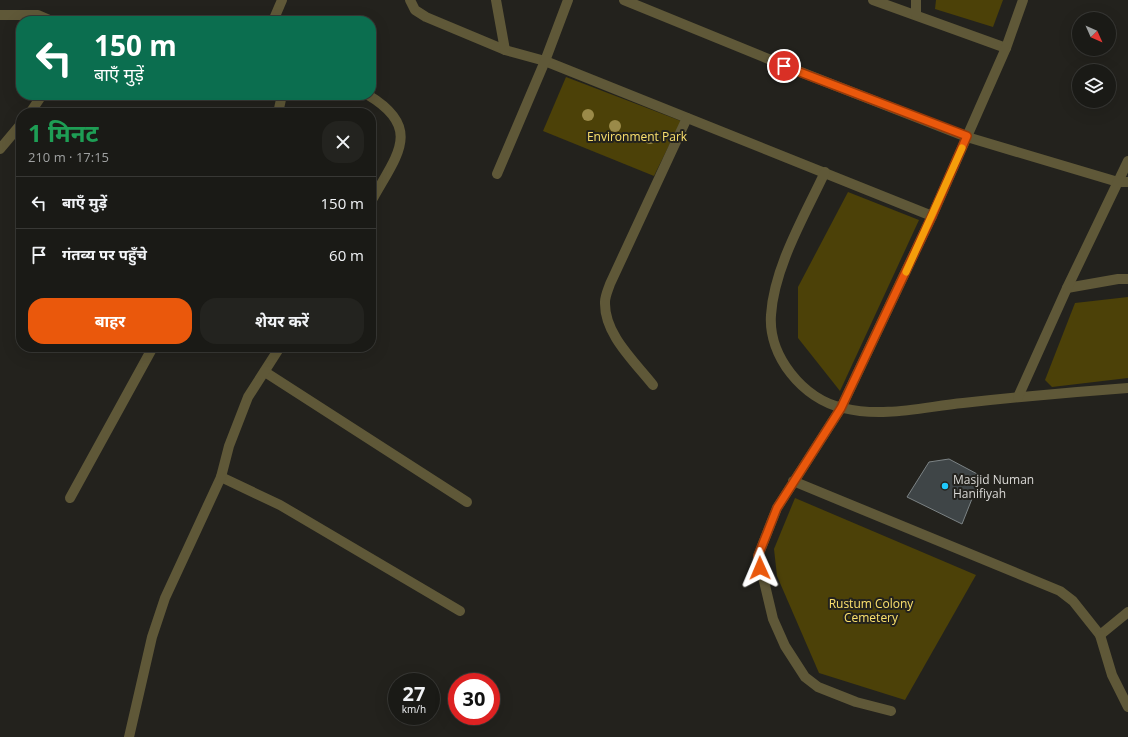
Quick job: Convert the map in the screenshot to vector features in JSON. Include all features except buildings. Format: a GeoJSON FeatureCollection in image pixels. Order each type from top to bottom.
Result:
{"type":"FeatureCollection","features":[{"type":"Feature","properties":{"kind":"street"},"geometry":{"type":"LineString","coordinates":[[275,16],[282,0]]}},
{"type":"Feature","properties":{"kind":"street"},"geometry":{"type":"LineString","coordinates":[[410,0],[415,10],[426,17],[505,50],[545,61],[932,216]]}},
{"type":"Feature","properties":{"kind":"street"},"geometry":{"type":"LineString","coordinates":[[496,0],[505,50]]}},
{"type":"Feature","properties":{"kind":"street"},"geometry":{"type":"LineString","coordinates":[[497,174],[545,61],[568,0]]}},
{"type":"Feature","properties":{"kind":"street"},"geometry":{"type":"LineString","coordinates":[[624,0],[798,72],[967,136],[1123,182]]}},
{"type":"Feature","properties":{"kind":"street"},"geometry":{"type":"LineString","coordinates":[[873,0],[1006,48]]}},
{"type":"Feature","properties":{"kind":"street"},"geometry":{"type":"LineString","coordinates":[[916,0],[916,15]]}},
{"type":"Feature","properties":{"kind":"street"},"geometry":{"type":"LineString","coordinates":[[891,711],[856,702],[810,682],[797,667],[773,619],[758,556],[777,508],[792,481],[841,408],[932,216],[1006,48],[1023,0]]}},
{"type":"Feature","properties":{"kind":"street"},"geometry":{"type":"LineString","coordinates":[[0,15],[40,16]]}},
{"type":"Feature","properties":{"kind":"street"},"geometry":{"type":"LineString","coordinates":[[375,100],[391,112],[399,124],[402,134],[400,147],[376,193]]}},
{"type":"Feature","properties":{"kind":"street"},"geometry":{"type":"LineString","coordinates":[[652,385],[610,328],[606,315],[605,301],[610,284],[687,118]]}},
{"type":"Feature","properties":{"kind":"street"},"geometry":{"type":"LineString","coordinates":[[0,149],[16,130]]}},
{"type":"Feature","properties":{"kind":"street"},"geometry":{"type":"LineString","coordinates":[[1018,397],[1067,288],[1123,182],[1128,161]]}},
{"type":"Feature","properties":{"kind":"street"},"geometry":{"type":"LineString","coordinates":[[825,172],[777,279],[771,315],[771,329],[778,352],[788,370],[800,384],[814,395],[827,403],[841,408],[863,412],[891,413],[915,408],[1018,397],[1128,388]]}},
{"type":"Feature","properties":{"kind":"street"},"geometry":{"type":"LineString","coordinates":[[1067,288],[1118,278],[1128,279]]}},
{"type":"Feature","properties":{"kind":"street"},"geometry":{"type":"LineString","coordinates":[[70,498],[150,352]]}},
{"type":"Feature","properties":{"kind":"street"},"geometry":{"type":"LineString","coordinates":[[129,737],[152,637],[165,598],[221,477],[240,416],[248,397],[277,352]]}},
{"type":"Feature","properties":{"kind":"street"},"geometry":{"type":"LineString","coordinates":[[265,372],[467,502]]}},
{"type":"Feature","properties":{"kind":"street"},"geometry":{"type":"LineString","coordinates":[[221,477],[280,504],[460,611]]}},
{"type":"Feature","properties":{"kind":"street"},"geometry":{"type":"LineString","coordinates":[[792,481],[1060,591],[1072,601],[1100,635],[1112,675],[1128,706]]}},
{"type":"Feature","properties":{"kind":"street"},"geometry":{"type":"LineString","coordinates":[[1100,635],[1128,612]]}},
{"type":"Feature","properties":{"kind":"green space"},"geometry":{"type":"Polygon","coordinates":[[[936,0],[1003,0],[993,27],[935,9],[936,0]]]}},
{"type":"Feature","properties":{"kind":"green space","name":"Environment Park"},"geometry":{"type":"Polygon","coordinates":[[[566,77],[681,121],[654,176],[543,131],[566,77]]]}},
{"type":"Feature","properties":{"kind":"green space"},"geometry":{"type":"Polygon","coordinates":[[[848,192],[919,220],[840,391],[798,338],[798,287],[848,192]]]}},
{"type":"Feature","properties":{"kind":"green space"},"geometry":{"type":"Polygon","coordinates":[[[1128,297],[1128,378],[1052,387],[1045,380],[1075,303],[1128,297]]]}},
{"type":"Feature","properties":{"kind":"green space","name":"Rustum Colony Cemetery"},"geometry":{"type":"Polygon","coordinates":[[[795,498],[976,575],[905,700],[819,673],[777,576],[774,549],[795,498]]]}},
{"type":"Feature","properties":{"kind":"slow traffic"},"geometry":{"type":"LineString","coordinates":[[906,272],[962,148]]}},
{"type":"Feature","properties":{"kind":"place","name":"Masjid Numan Hanifiyah"},"geometry":{"type":"Point","coordinates":[945,486]}},
{"type":"Feature","properties":{"kind":"route"},"geometry":{"type":"LineString","coordinates":[[760,568],[758,556],[777,508],[792,481],[841,408],[932,216],[967,136],[784,66]]}}]}
